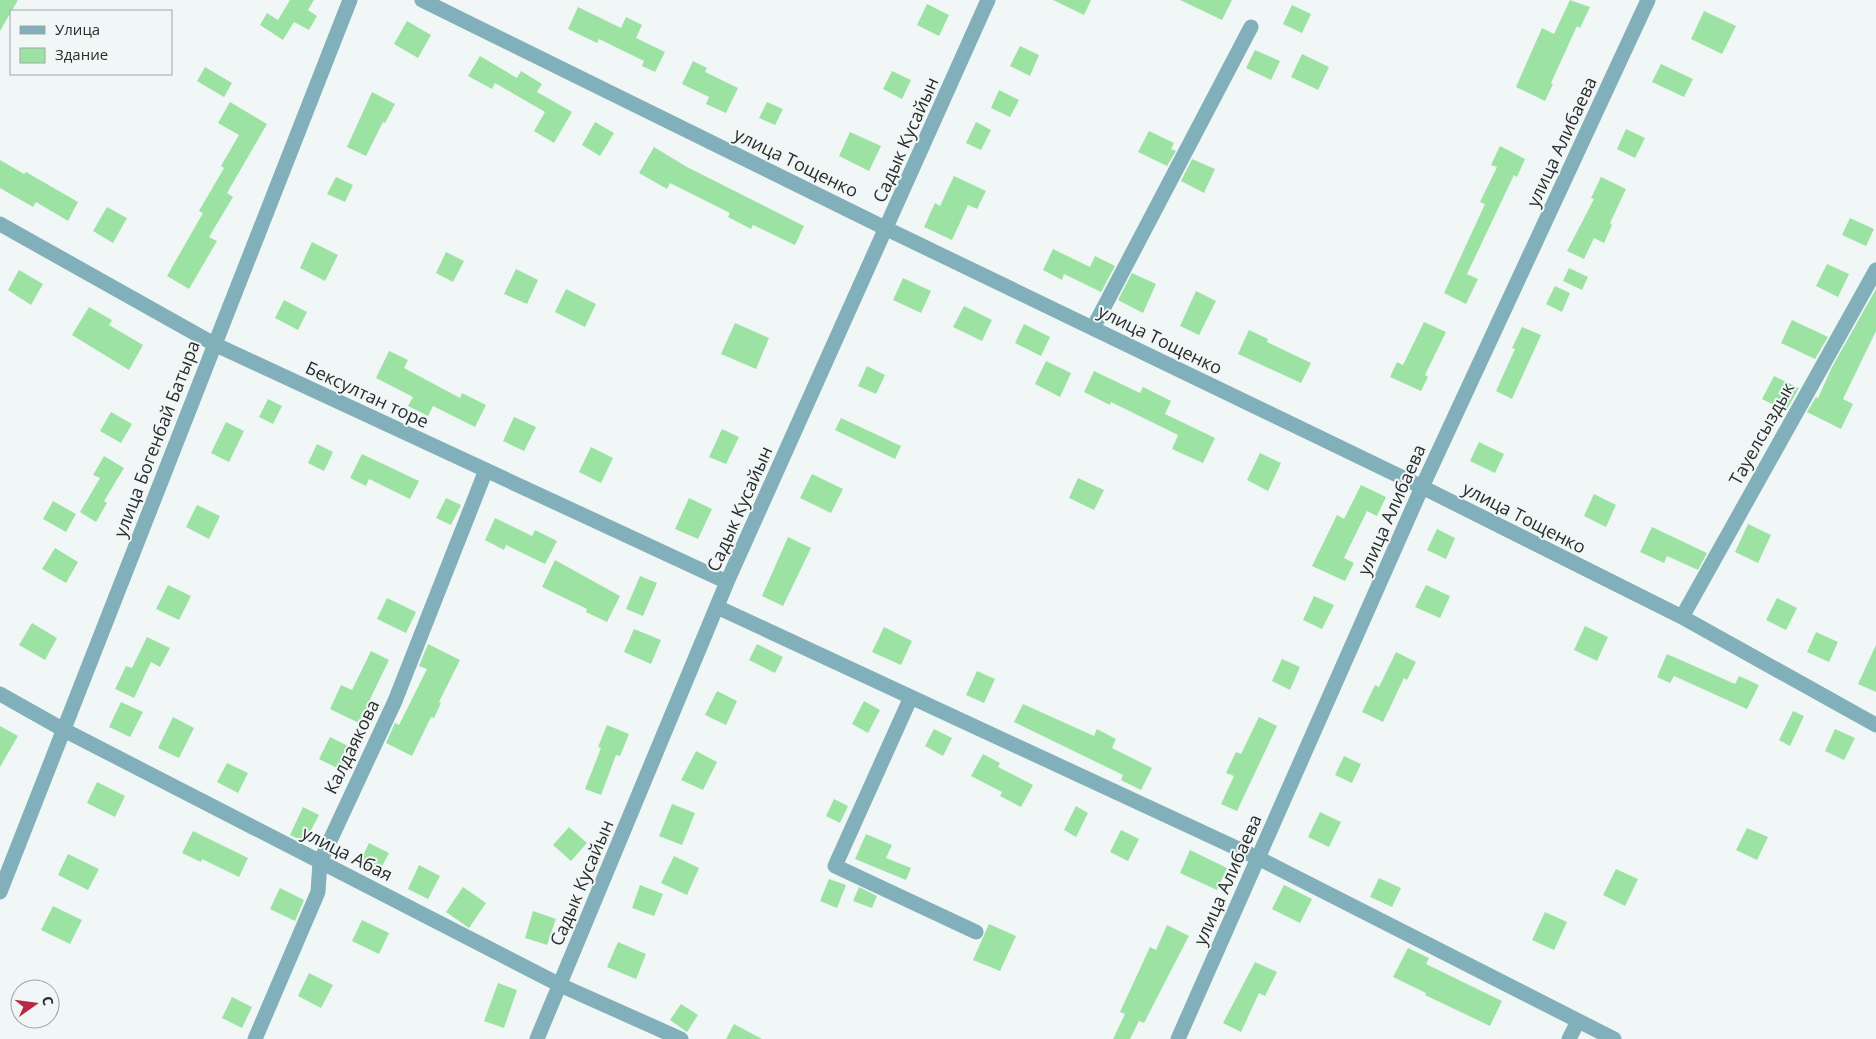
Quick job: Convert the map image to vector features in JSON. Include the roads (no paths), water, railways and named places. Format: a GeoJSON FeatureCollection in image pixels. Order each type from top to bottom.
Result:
{"type":"FeatureCollection","features":[{"type":"Feature","properties":{"kind":"street","name":"улица Богенбай Батыра"},"geometry":{"type":"LineString","coordinates":[[0,892],[350,0]]}},
{"type":"Feature","properties":{"kind":"street","name":"улица Тощенко"},"geometry":{"type":"LineString","coordinates":[[422,0],[887,229],[1422,487],[1682,617],[1876,725]]}},
{"type":"Feature","properties":{"kind":"street","name":"Садык Кусайын"},"geometry":{"type":"LineString","coordinates":[[537,1039],[717,607],[988,0]]}},
{"type":"Feature","properties":{"kind":"street","name":"улица Алибаева"},"geometry":{"type":"LineString","coordinates":[[1178,1039],[1422,487],[1648,0]]}},
{"type":"Feature","properties":{"kind":"street"},"geometry":{"type":"LineString","coordinates":[[1093,328],[1251,27]]}},
{"type":"Feature","properties":{"kind":"street","name":"Бексултан торе"},"geometry":{"type":"LineString","coordinates":[[0,224],[214,344],[728,582]]}},
{"type":"Feature","properties":{"kind":"street","name":"Тауелсыздык"},"geometry":{"type":"LineString","coordinates":[[1682,617],[1876,270]]}},
{"type":"Feature","properties":{"kind":"street","name":"Калдаякова"},"geometry":{"type":"LineString","coordinates":[[255,1039],[318,892],[320,862],[395,701],[486,470]]}},
{"type":"Feature","properties":{"kind":"street"},"geometry":{"type":"LineString","coordinates":[[717,607],[1258,858],[1614,1039]]}},
{"type":"Feature","properties":{"kind":"street","name":"улица Абая"},"geometry":{"type":"LineString","coordinates":[[0,694],[64,730],[560,985],[681,1039]]}},
{"type":"Feature","properties":{"kind":"street"},"geometry":{"type":"LineString","coordinates":[[911,697],[835,866],[976,932]]}},
{"type":"Feature","properties":{"kind":"street"},"geometry":{"type":"LineString","coordinates":[[1569,1039],[1578,1021]]}}]}
